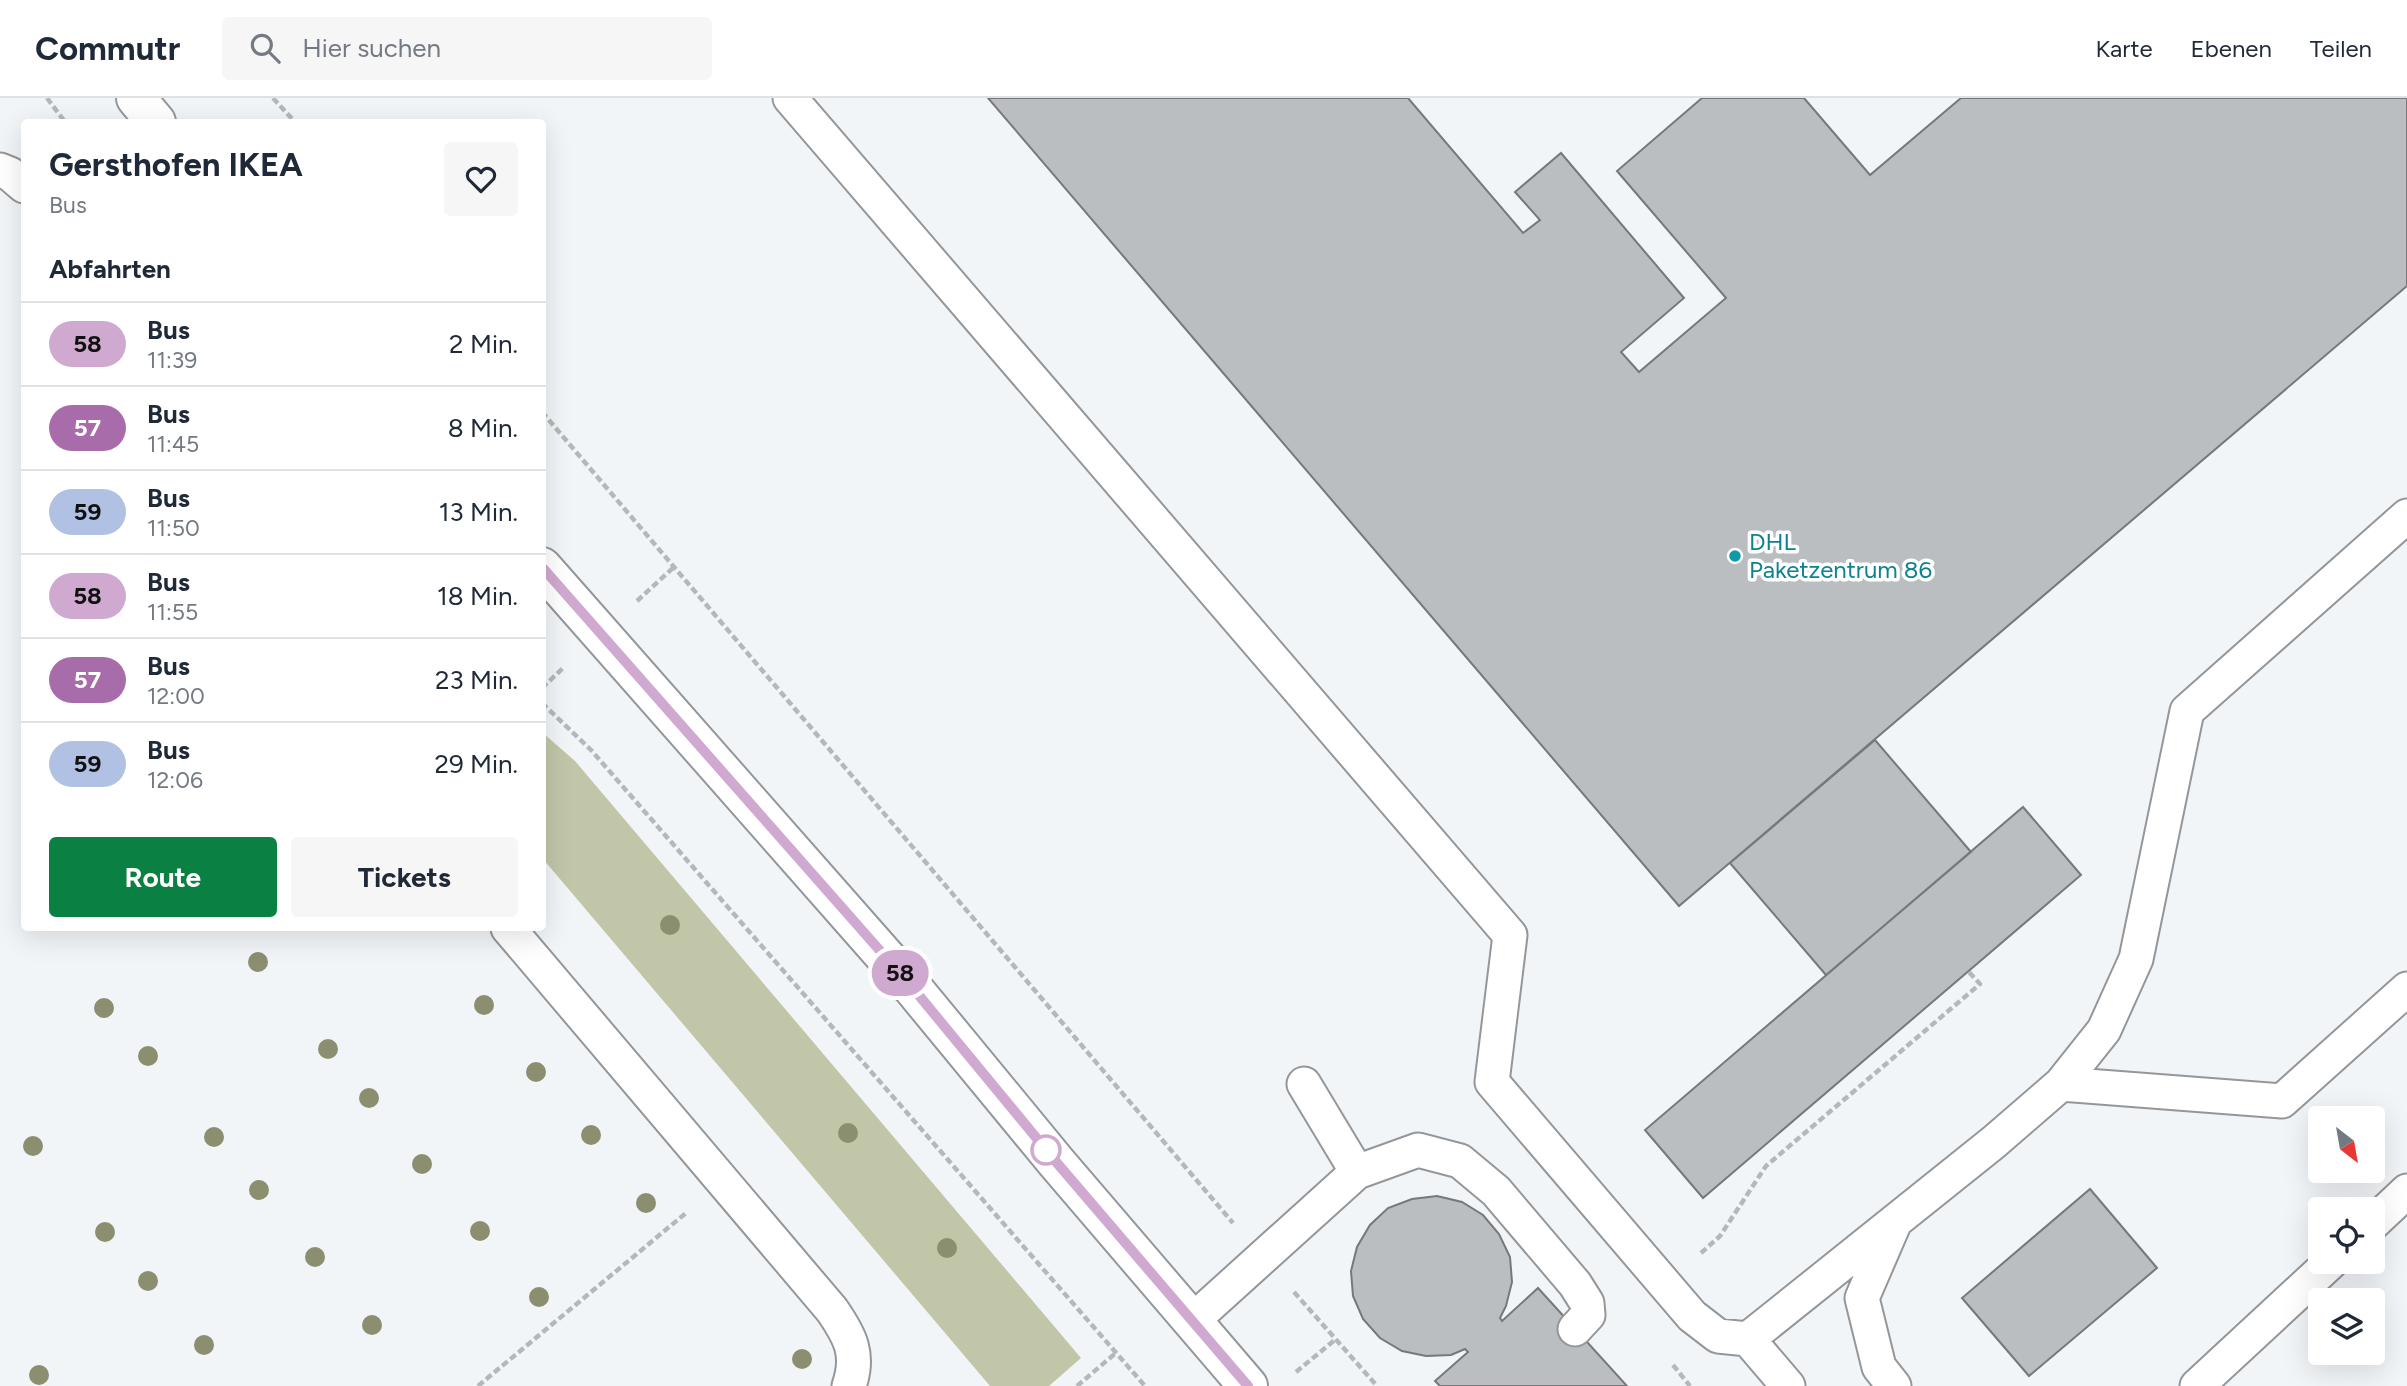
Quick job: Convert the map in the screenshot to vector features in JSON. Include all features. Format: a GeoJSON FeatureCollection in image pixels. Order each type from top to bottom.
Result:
{"type":"FeatureCollection","features":[{"type":"Feature","properties":{"kind":"street"},"geometry":{"type":"LineString","coordinates":[[136,98],[154,119]]}},
{"type":"Feature","properties":{"kind":"street"},"geometry":{"type":"LineString","coordinates":[[546,572],[912,987],[1191,1322],[1248,1386]]}},
{"type":"Feature","properties":{"kind":"lane"},"geometry":{"type":"LineString","coordinates":[[790,98],[1510,935],[1492,1082],[1692,1316],[1718,1336],[1748,1339],[1788,1386]]}},
{"type":"Feature","properties":{"kind":"lane"},"geometry":{"type":"LineString","coordinates":[[0,170],[21,183]]}},
{"type":"Feature","properties":{"kind":"lane"},"geometry":{"type":"LineString","coordinates":[[1748,1339],[1994,1142],[2061,1084],[2104,1030],[2136,959],[2187,711],[2407,516]]}},
{"type":"Feature","properties":{"kind":"lane"},"geometry":{"type":"LineString","coordinates":[[511,931],[832,1310],[849,1334],[859,1379]]}},
{"type":"Feature","properties":{"kind":"lane"},"geometry":{"type":"LineString","coordinates":[[2061,1084],[2282,1101],[2407,989]]}},
{"type":"Feature","properties":{"kind":"lane"},"geometry":{"type":"LineString","coordinates":[[1304,1084],[1357,1171]]}},
{"type":"Feature","properties":{"kind":"lane"},"geometry":{"type":"LineString","coordinates":[[1191,1322],[1357,1171],[1418,1150],[1460,1161],[1496,1191],[1575,1284],[1587,1303],[1588,1315],[1576,1329]]}},
{"type":"Feature","properties":{"kind":"lane"},"geometry":{"type":"LineString","coordinates":[[2385,1212],[2407,1191]]}},
{"type":"Feature","properties":{"kind":"lane"},"geometry":{"type":"LineString","coordinates":[[1894,1386],[1879,1367],[1863,1298],[1896,1220]]}},
{"type":"Feature","properties":{"kind":"lane"},"geometry":{"type":"LineString","coordinates":[[2197,1386],[2318,1274]]}},
{"type":"Feature","properties":{"kind":"path"},"geometry":{"type":"LineString","coordinates":[[47,98],[63,119]]}},
{"type":"Feature","properties":{"kind":"path"},"geometry":{"type":"LineString","coordinates":[[274,98],[292,119]]}},
{"type":"Feature","properties":{"kind":"path"},"geometry":{"type":"LineString","coordinates":[[546,417],[1262,1257],[1377,1386]]}},
{"type":"Feature","properties":{"kind":"path"},"geometry":{"type":"LineString","coordinates":[[546,707],[591,750],[1146,1386]]}},
{"type":"Feature","properties":{"kind":"path"},"geometry":{"type":"LineString","coordinates":[[1665,1284],[1720,1236],[1766,1167],[1980,985],[1968,971]]}},
{"type":"Feature","properties":{"kind":"path"},"geometry":{"type":"LineString","coordinates":[[478,1386],[724,1181]]}},
{"type":"Feature","properties":{"kind":"path"},"geometry":{"type":"LineString","coordinates":[[1289,1378],[1336,1339]]}},
{"type":"Feature","properties":{"kind":"path"},"geometry":{"type":"LineString","coordinates":[[1077,1386],[1117,1352]]}},
{"type":"Feature","properties":{"kind":"path"},"geometry":{"type":"LineString","coordinates":[[1664,1355],[1690,1386]]}},
{"type":"Feature","properties":{"kind":"green space"},"geometry":{"type":"Polygon","coordinates":[[[546,736],[575,761],[1081,1358],[1049,1386],[990,1386],[546,863],[546,736]]]}},
{"type":"Feature","properties":{"kind":"building","name":"DHL Paketzentrum 86"},"geometry":{"type":"Polygon","coordinates":[[[988,98],[1408,98],[1523,233],[1540,220],[1515,192],[1561,153],[1684,298],[1621,352],[1639,372],[1726,298],[1617,171],[1702,98],[1804,98],[1870,175],[1961,98],[2407,98],[2407,286],[1679,906],[988,98]]]}},
{"type":"Feature","properties":{"kind":"building"},"geometry":{"type":"Polygon","coordinates":[[[1875,740],[1971,852],[1826,975],[1730,863],[1875,740]]]}},
{"type":"Feature","properties":{"kind":"building"},"geometry":{"type":"Polygon","coordinates":[[[2023,807],[2081,875],[1703,1198],[1645,1130],[2023,807]]]}},
{"type":"Feature","properties":{"kind":"building"},"geometry":{"type":"Polygon","coordinates":[[[2090,1189],[2157,1268],[2029,1376],[1962,1298],[2090,1189]]]}},
{"type":"Feature","properties":{"kind":"building"},"geometry":{"type":"Polygon","coordinates":[[[1437,1196],[1462,1202],[1483,1215],[1499,1234],[1510,1257],[1512,1282],[1500,1318],[1502,1321],[1538,1288],[1627,1386],[1440,1386],[1435,1381],[1468,1352],[1465,1349],[1451,1355],[1426,1356],[1402,1351],[1380,1338],[1363,1319],[1353,1296],[1351,1271],[1357,1247],[1370,1225],[1388,1208],[1412,1199],[1437,1196]]]}},
{"type":"Feature","properties":{"kind":"bus line","name":"58"},"geometry":{"type":"LineString","coordinates":[[546,572],[912,987],[1057,1163],[1248,1386]]}},
{"type":"Feature","properties":{"kind":"place","name":"DHL Paketzentrum 86"},"geometry":{"type":"Point","coordinates":[1735,556]}}]}
